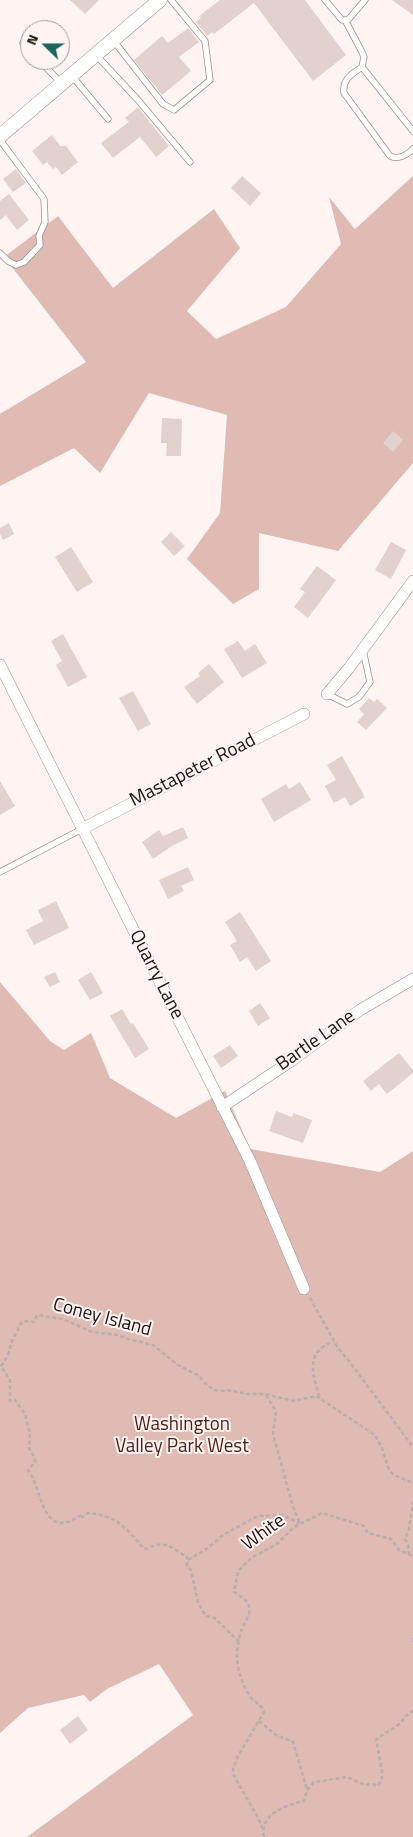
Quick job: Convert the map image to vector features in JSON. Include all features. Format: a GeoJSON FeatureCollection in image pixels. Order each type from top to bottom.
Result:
{"type":"FeatureCollection","features":[{"type":"Feature","properties":{"kind":"street"},"geometry":{"type":"LineString","coordinates":[[0,136],[160,0]]}},
{"type":"Feature","properties":{"kind":"street"},"geometry":{"type":"LineString","coordinates":[[327,694],[349,668],[413,581]]}},
{"type":"Feature","properties":{"kind":"street","name":"Quarry Lane"},"geometry":{"type":"LineString","coordinates":[[0,665],[250,1161],[304,1289]]}},
{"type":"Feature","properties":{"kind":"street","name":"Mastapeter Road"},"geometry":{"type":"LineString","coordinates":[[82,829],[304,714]]}},
{"type":"Feature","properties":{"kind":"street","name":"Bartle Lane"},"geometry":{"type":"LineString","coordinates":[[222,1106],[360,1010],[413,979]]}},
{"type":"Feature","properties":{"kind":"lane"},"geometry":{"type":"LineString","coordinates":[[113,40],[163,104],[174,110],[210,80],[205,41],[171,0]]}},
{"type":"Feature","properties":{"kind":"lane"},"geometry":{"type":"LineString","coordinates":[[325,0],[338,16],[345,20],[362,52],[362,67],[413,132]]}},
{"type":"Feature","properties":{"kind":"lane"},"geometry":{"type":"LineString","coordinates":[[345,20],[353,16],[365,0]]}},
{"type":"Feature","properties":{"kind":"lane"},"geometry":{"type":"LineString","coordinates":[[96,55],[138,100],[190,162]]}},
{"type":"Feature","properties":{"kind":"lane"},"geometry":{"type":"LineString","coordinates":[[362,67],[346,79],[343,85],[344,92],[390,156],[394,158],[400,157],[413,149]]}},
{"type":"Feature","properties":{"kind":"lane"},"geometry":{"type":"LineString","coordinates":[[53,70],[67,80],[108,119]]}},
{"type":"Feature","properties":{"kind":"lane"},"geometry":{"type":"LineString","coordinates":[[0,140],[44,199],[45,222],[39,236],[40,245],[24,262],[16,265],[8,261],[0,253]]}},
{"type":"Feature","properties":{"kind":"lane"},"geometry":{"type":"LineString","coordinates":[[327,694],[347,704],[359,697],[370,682],[363,648]]}},
{"type":"Feature","properties":{"kind":"lane"},"geometry":{"type":"LineString","coordinates":[[0,872],[82,829]]}},
{"type":"Feature","properties":{"kind":"path"},"geometry":{"type":"LineString","coordinates":[[304,1289],[334,1341],[413,1446]]}},
{"type":"Feature","properties":{"kind":"path","name":"Coney Island"},"geometry":{"type":"LineString","coordinates":[[188,1560],[187,1557],[170,1546],[156,1545],[149,1549],[144,1549],[121,1523],[100,1514],[88,1514],[82,1517],[82,1514],[61,1523],[57,1523],[50,1518],[41,1504],[34,1481],[28,1470],[35,1458],[28,1448],[30,1434],[25,1414],[15,1400],[10,1401],[10,1380],[2,1366],[7,1357],[11,1342],[22,1322],[34,1322],[37,1315],[50,1318],[56,1317],[92,1332],[118,1335],[153,1345],[178,1365],[199,1376],[205,1384],[214,1390],[265,1394],[294,1402],[318,1397]]}},
{"type":"Feature","properties":{"kind":"path"},"geometry":{"type":"LineString","coordinates":[[334,1341],[322,1346],[313,1361],[312,1372],[318,1397],[375,1435],[382,1448],[389,1470],[394,1475],[413,1483]]}},
{"type":"Feature","properties":{"kind":"path"},"geometry":{"type":"LineString","coordinates":[[265,1394],[276,1411],[273,1434],[293,1507],[300,1524]]}},
{"type":"Feature","properties":{"kind":"path"},"geometry":{"type":"LineString","coordinates":[[411,1556],[405,1539],[409,1528],[413,1502]]}},
{"type":"Feature","properties":{"kind":"path","name":"White"},"geometry":{"type":"LineString","coordinates":[[260,1721],[264,1712],[250,1696],[240,1680],[237,1653],[241,1632],[249,1617],[247,1602],[234,1592],[238,1571],[251,1558],[277,1544],[294,1527],[322,1513],[364,1526],[368,1533],[391,1539],[399,1550],[411,1556]]}},
{"type":"Feature","properties":{"kind":"path","name":"White"},"geometry":{"type":"LineString","coordinates":[[188,1560],[208,1548],[223,1535],[258,1516],[283,1515],[300,1524]]}},
{"type":"Feature","properties":{"kind":"path"},"geometry":{"type":"LineString","coordinates":[[188,1560],[187,1566],[191,1570],[198,1603],[206,1616],[215,1618],[239,1642]]}},
{"type":"Feature","properties":{"kind":"path"},"geometry":{"type":"LineString","coordinates":[[413,1638],[413,1644]]}},
{"type":"Feature","properties":{"kind":"path"},"geometry":{"type":"LineString","coordinates":[[263,1830],[266,1821],[277,1811],[294,1803],[304,1801],[307,1790],[314,1782],[346,1777],[364,1785],[372,1784],[378,1786],[382,1778],[382,1771],[376,1740],[400,1724],[406,1714],[413,1711]]}},
{"type":"Feature","properties":{"kind":"path"},"geometry":{"type":"LineString","coordinates":[[264,1837],[258,1818],[233,1774],[233,1768],[238,1756],[260,1721],[276,1735],[293,1742],[307,1790]]}},
{"type":"Feature","properties":{"kind":"green space"},"geometry":{"type":"Polygon","coordinates":[[[413,176],[413,463],[338,551],[259,533],[259,589],[233,604],[187,559],[220,513],[227,415],[149,393],[100,473],[74,448],[0,486],[0,414],[86,362],[4,257],[58,216],[113,288],[214,209],[240,248],[187,311],[216,339],[286,307],[341,244],[329,197],[355,229],[413,176]]]}},
{"type":"Feature","properties":{"kind":"green space","name":"Washington Valley Park West"},"geometry":{"type":"Polygon","coordinates":[[[0,982],[50,1041],[64,1050],[91,1033],[110,1078],[176,1118],[225,1091],[250,1149],[380,1172],[413,1151],[413,1837],[27,1837],[193,1715],[159,1664],[107,1689],[90,1702],[84,1695],[28,1708],[0,1733],[0,982]]]}},
{"type":"Feature","properties":{"kind":"building"},"geometry":{"type":"Polygon","coordinates":[[[70,0],[99,0],[85,14],[70,0]]]}},
{"type":"Feature","properties":{"kind":"building"},"geometry":{"type":"Polygon","coordinates":[[[220,0],[305,0],[346,55],[313,81],[254,3],[214,34],[212,32],[207,36],[196,22],[201,18],[199,16],[220,0]]]}},
{"type":"Feature","properties":{"kind":"building"},"geometry":{"type":"Polygon","coordinates":[[[392,0],[413,0],[413,15],[392,0]]]}},
{"type":"Feature","properties":{"kind":"building"},"geometry":{"type":"Polygon","coordinates":[[[188,28],[199,42],[179,57],[191,71],[162,95],[134,60],[162,36],[168,43],[188,28]]]}},
{"type":"Feature","properties":{"kind":"building"},"geometry":{"type":"Polygon","coordinates":[[[138,107],[169,146],[156,157],[140,137],[113,158],[101,143],[129,122],[125,118],[138,107]]]}},
{"type":"Feature","properties":{"kind":"building"},"geometry":{"type":"Polygon","coordinates":[[[52,135],[60,146],[66,146],[78,162],[62,175],[56,167],[53,169],[47,162],[43,165],[32,151],[52,135]]]}},
{"type":"Feature","properties":{"kind":"building"},"geometry":{"type":"Polygon","coordinates":[[[16,169],[26,183],[13,192],[3,179],[16,169]]]}},
{"type":"Feature","properties":{"kind":"building"},"geometry":{"type":"Polygon","coordinates":[[[242,176],[261,193],[250,206],[231,188],[242,176]]]}},
{"type":"Feature","properties":{"kind":"building"},"geometry":{"type":"Polygon","coordinates":[[[9,194],[29,220],[17,230],[6,215],[0,220],[0,201],[9,194]]]}},
{"type":"Feature","properties":{"kind":"building"},"geometry":{"type":"Polygon","coordinates":[[[162,418],[182,419],[181,456],[166,456],[167,443],[161,443],[162,418]]]}},
{"type":"Feature","properties":{"kind":"building"},"geometry":{"type":"Polygon","coordinates":[[[393,431],[403,440],[393,452],[383,443],[393,431]]]}},
{"type":"Feature","properties":{"kind":"building"},"geometry":{"type":"Polygon","coordinates":[[[9,523],[14,534],[3,540],[0,528],[9,523]]]}},
{"type":"Feature","properties":{"kind":"building"},"geometry":{"type":"Polygon","coordinates":[[[171,532],[185,546],[174,556],[161,542],[171,532]]]}},
{"type":"Feature","properties":{"kind":"building"},"geometry":{"type":"Polygon","coordinates":[[[391,542],[406,550],[391,579],[375,570],[391,542]]]}},
{"type":"Feature","properties":{"kind":"building"},"geometry":{"type":"Polygon","coordinates":[[[71,547],[93,582],[77,592],[55,557],[71,547]]]}},
{"type":"Feature","properties":{"kind":"building"},"geometry":{"type":"Polygon","coordinates":[[[317,566],[336,580],[308,618],[294,607],[305,592],[300,589],[317,566]]]}},
{"type":"Feature","properties":{"kind":"building"},"geometry":{"type":"Polygon","coordinates":[[[63,634],[87,677],[68,687],[56,665],[62,661],[51,641],[63,634]]]}},
{"type":"Feature","properties":{"kind":"building"},"geometry":{"type":"Polygon","coordinates":[[[238,641],[245,651],[255,644],[267,663],[242,678],[224,649],[238,641]]]}},
{"type":"Feature","properties":{"kind":"building"},"geometry":{"type":"Polygon","coordinates":[[[209,664],[224,682],[197,704],[184,687],[200,676],[198,673],[209,664]]]}},
{"type":"Feature","properties":{"kind":"building"},"geometry":{"type":"Polygon","coordinates":[[[133,691],[151,724],[138,731],[119,698],[133,691]]]}},
{"type":"Feature","properties":{"kind":"building"},"geometry":{"type":"Polygon","coordinates":[[[369,698],[374,702],[377,699],[387,708],[366,730],[357,722],[364,714],[359,709],[369,698]]]}},
{"type":"Feature","properties":{"kind":"building"},"geometry":{"type":"Polygon","coordinates":[[[342,756],[365,797],[350,806],[345,797],[334,803],[325,786],[336,780],[327,765],[342,756]]]}},
{"type":"Feature","properties":{"kind":"building"},"geometry":{"type":"Polygon","coordinates":[[[0,781],[15,806],[0,815],[0,781]]]}},
{"type":"Feature","properties":{"kind":"building"},"geometry":{"type":"Polygon","coordinates":[[[300,782],[311,800],[274,822],[261,799],[286,784],[289,789],[300,782]]]}},
{"type":"Feature","properties":{"kind":"building"},"geometry":{"type":"Polygon","coordinates":[[[183,827],[188,838],[153,859],[142,842],[159,830],[163,836],[183,827]]]}},
{"type":"Feature","properties":{"kind":"building"},"geometry":{"type":"Polygon","coordinates":[[[188,867],[194,880],[181,886],[184,891],[168,899],[159,880],[188,867]]]}},
{"type":"Feature","properties":{"kind":"building"},"geometry":{"type":"Polygon","coordinates":[[[56,901],[69,928],[34,945],[26,930],[43,921],[38,910],[56,901]]]}},
{"type":"Feature","properties":{"kind":"building"},"geometry":{"type":"Polygon","coordinates":[[[240,912],[271,961],[256,971],[247,957],[240,962],[230,945],[237,941],[225,922],[240,912]]]}},
{"type":"Feature","properties":{"kind":"building"},"geometry":{"type":"Polygon","coordinates":[[[55,972],[60,982],[50,987],[44,977],[55,972]]]}},
{"type":"Feature","properties":{"kind":"building"},"geometry":{"type":"Polygon","coordinates":[[[91,972],[103,993],[90,1000],[78,980],[91,972]]]}},
{"type":"Feature","properties":{"kind":"building"},"geometry":{"type":"Polygon","coordinates":[[[260,1003],[270,1018],[258,1026],[249,1011],[260,1003]]]}},
{"type":"Feature","properties":{"kind":"building"},"geometry":{"type":"Polygon","coordinates":[[[122,1009],[149,1049],[135,1058],[110,1016],[122,1009]]]}},
{"type":"Feature","properties":{"kind":"building"},"geometry":{"type":"Polygon","coordinates":[[[230,1045],[238,1056],[221,1068],[213,1056],[230,1045]]]}},
{"type":"Feature","properties":{"kind":"building"},"geometry":{"type":"Polygon","coordinates":[[[399,1053],[413,1070],[413,1073],[387,1094],[379,1084],[371,1091],[363,1081],[399,1053]]]}},
{"type":"Feature","properties":{"kind":"building"},"geometry":{"type":"Polygon","coordinates":[[[276,1111],[292,1117],[293,1113],[312,1120],[303,1143],[269,1131],[276,1111]]]}},
{"type":"Feature","properties":{"kind":"building"},"geometry":{"type":"Polygon","coordinates":[[[78,1716],[88,1730],[70,1744],[60,1730],[78,1716]]]}}]}
